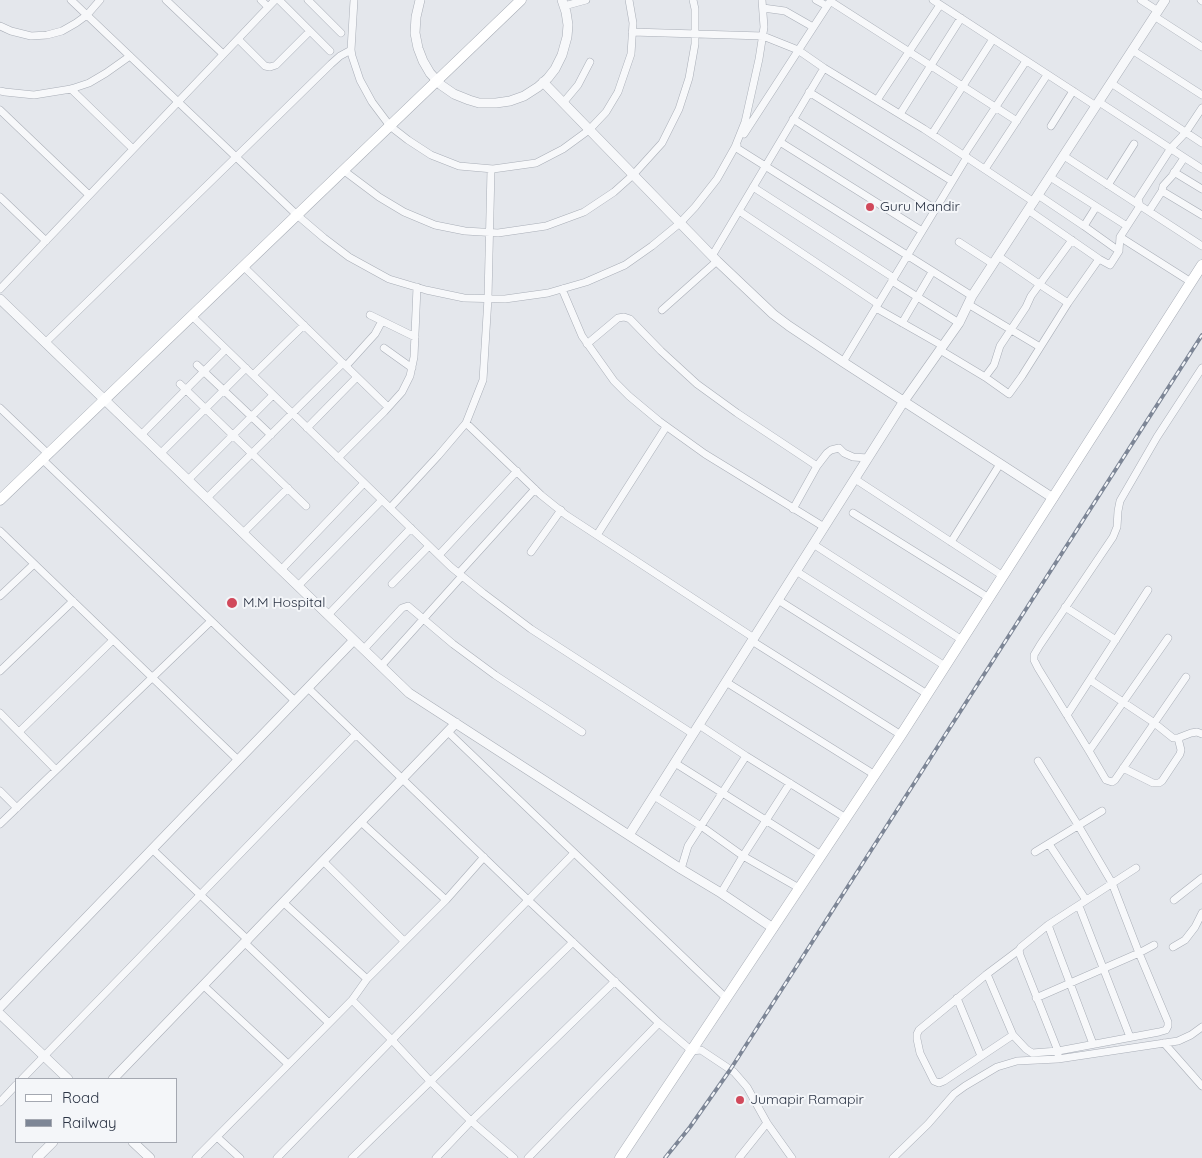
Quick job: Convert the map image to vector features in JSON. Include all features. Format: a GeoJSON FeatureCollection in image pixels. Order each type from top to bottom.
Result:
{"type":"FeatureCollection","features":[{"type":"Feature","properties":{"kind":"main road"},"geometry":{"type":"LineString","coordinates":[[435,79],[514,0]]}},
{"type":"Feature","properties":{"kind":"main road"},"geometry":{"type":"LineString","coordinates":[[0,500],[43,455],[388,123],[521,0]]}},
{"type":"Feature","properties":{"kind":"main road"},"geometry":{"type":"LineString","coordinates":[[102,398],[192,316],[295,213],[343,170],[388,123]]}},
{"type":"Feature","properties":{"kind":"main road"},"geometry":{"type":"LineString","coordinates":[[620,1158],[901,735],[1202,265]]}},
{"type":"Feature","properties":{"kind":"main road"},"geometry":{"type":"LineString","coordinates":[[0,493],[43,455]]}},
{"type":"Feature","properties":{"kind":"street"},"geometry":{"type":"LineString","coordinates":[[71,0],[295,213],[349,257],[389,279],[417,288],[464,298],[505,299],[548,293],[586,282],[625,265],[680,223],[717,179],[829,2]]}},
{"type":"Feature","properties":{"kind":"street"},"geometry":{"type":"LineString","coordinates":[[0,26],[31,36],[62,31],[87,15],[100,0]]}},
{"type":"Feature","properties":{"kind":"street"},"geometry":{"type":"LineString","coordinates":[[166,0],[223,54]]}},
{"type":"Feature","properties":{"kind":"street"},"geometry":{"type":"LineString","coordinates":[[261,0],[268,7]]}},
{"type":"Feature","properties":{"kind":"street"},"geometry":{"type":"LineString","coordinates":[[0,289],[275,0]]}},
{"type":"Feature","properties":{"kind":"street"},"geometry":{"type":"LineString","coordinates":[[280,0],[330,50]]}},
{"type":"Feature","properties":{"kind":"street"},"geometry":{"type":"LineString","coordinates":[[308,0],[341,33]]}},
{"type":"Feature","properties":{"kind":"street"},"geometry":{"type":"LineString","coordinates":[[420,0],[415,33],[423,61],[435,79],[454,94],[469,100],[496,103],[524,96],[543,82],[555,68],[562,55],[567,38],[568,25],[563,3],[586,0]]}},
{"type":"Feature","properties":{"kind":"street"},"geometry":{"type":"LineString","coordinates":[[352,1],[351,50],[360,80],[372,102],[388,123],[408,140],[431,155],[458,166],[491,169],[536,163],[564,149],[589,130],[606,112],[618,92],[631,54],[633,22],[629,0]]}},
{"type":"Feature","properties":{"kind":"street"},"geometry":{"type":"LineString","coordinates":[[343,170],[379,197],[404,212],[435,225],[465,231],[498,233],[546,226],[584,212],[614,192],[633,175],[662,143],[679,109],[689,78],[695,44],[694,0]]}},
{"type":"Feature","properties":{"kind":"street"},"geometry":{"type":"LineString","coordinates":[[816,0],[829,2],[1017,121]]}},
{"type":"Feature","properties":{"kind":"street"},"geometry":{"type":"LineString","coordinates":[[1141,0],[1202,47]]}},
{"type":"Feature","properties":{"kind":"street"},"geometry":{"type":"LineString","coordinates":[[630,835],[904,401],[959,323],[970,300],[1165,0]]}},
{"type":"Feature","properties":{"kind":"street"},"geometry":{"type":"LineString","coordinates":[[877,100],[909,52],[937,2],[1073,91],[1171,148],[1202,169]]}},
{"type":"Feature","properties":{"kind":"street"},"geometry":{"type":"LineString","coordinates":[[736,147],[745,122],[760,59],[764,27],[762,4],[785,11],[814,27]]}},
{"type":"Feature","properties":{"kind":"street"},"geometry":{"type":"LineString","coordinates":[[900,114],[961,18]]}},
{"type":"Feature","properties":{"kind":"street"},"geometry":{"type":"LineString","coordinates":[[238,39],[270,68],[276,65],[310,30]]}},
{"type":"Feature","properties":{"kind":"street"},"geometry":{"type":"LineString","coordinates":[[632,32],[763,36],[798,50],[985,169],[1084,226],[1119,251]]}},
{"type":"Feature","properties":{"kind":"street"},"geometry":{"type":"LineString","coordinates":[[932,134],[993,39]]}},
{"type":"Feature","properties":{"kind":"street"},"geometry":{"type":"LineString","coordinates":[[45,342],[331,64],[351,50]]}},
{"type":"Feature","properties":{"kind":"street"},"geometry":{"type":"LineString","coordinates":[[1132,50],[1202,95]]}},
{"type":"Feature","properties":{"kind":"street"},"geometry":{"type":"LineString","coordinates":[[0,91],[34,95],[71,89],[89,83],[130,56]]}},
{"type":"Feature","properties":{"kind":"street"},"geometry":{"type":"LineString","coordinates":[[843,362],[952,181],[965,156],[1026,61]]}},
{"type":"Feature","properties":{"kind":"street"},"geometry":{"type":"LineString","coordinates":[[563,103],[578,85],[590,62]]}},
{"type":"Feature","properties":{"kind":"street"},"geometry":{"type":"LineString","coordinates":[[662,310],[715,259],[739,211],[824,68]]}},
{"type":"Feature","properties":{"kind":"street"},"geometry":{"type":"LineString","coordinates":[[985,169],[1048,75]]}},
{"type":"Feature","properties":{"kind":"street"},"geometry":{"type":"LineString","coordinates":[[543,82],[715,259],[773,314],[843,362],[1053,498]]}},
{"type":"Feature","properties":{"kind":"street"},"geometry":{"type":"LineString","coordinates":[[1111,83],[1202,143]]}},
{"type":"Feature","properties":{"kind":"street"},"geometry":{"type":"LineString","coordinates":[[71,89],[133,149]]}},
{"type":"Feature","properties":{"kind":"street"},"geometry":{"type":"LineString","coordinates":[[1051,126],[1073,91]]}},
{"type":"Feature","properties":{"kind":"street"},"geometry":{"type":"LineString","coordinates":[[809,92],[952,181]]}},
{"type":"Feature","properties":{"kind":"street"},"geometry":{"type":"LineString","coordinates":[[1028,210],[1110,265],[1119,251],[1120,237],[1140,206],[1138,199],[1171,148],[1186,132],[1202,108]]}},
{"type":"Feature","properties":{"kind":"street"},"geometry":{"type":"LineString","coordinates":[[0,110],[89,195]]}},
{"type":"Feature","properties":{"kind":"street"},"geometry":{"type":"LineString","coordinates":[[793,119],[935,209]]}},
{"type":"Feature","properties":{"kind":"street"},"geometry":{"type":"LineString","coordinates":[[780,142],[922,230]]}},
{"type":"Feature","properties":{"kind":"street"},"geometry":{"type":"LineString","coordinates":[[1108,185],[1134,144]]}},
{"type":"Feature","properties":{"kind":"street"},"geometry":{"type":"LineString","coordinates":[[736,147],[932,272],[1040,347]]}},
{"type":"Feature","properties":{"kind":"street"},"geometry":{"type":"LineString","coordinates":[[1064,156],[1202,246]]}},
{"type":"Feature","properties":{"kind":"street"},"geometry":{"type":"LineString","coordinates":[[1149,211],[1162,191],[1163,186],[1184,158]]}},
{"type":"Feature","properties":{"kind":"street"},"geometry":{"type":"LineString","coordinates":[[390,508],[466,423],[482,380],[488,298],[491,169]]}},
{"type":"Feature","properties":{"kind":"street"},"geometry":{"type":"LineString","coordinates":[[1174,172],[1202,190]]}},
{"type":"Feature","properties":{"kind":"street"},"geometry":{"type":"LineString","coordinates":[[1050,177],[1127,226]]}},
{"type":"Feature","properties":{"kind":"street"},"geometry":{"type":"LineString","coordinates":[[753,187],[959,323]]}},
{"type":"Feature","properties":{"kind":"street"},"geometry":{"type":"LineString","coordinates":[[1162,191],[1202,215]]}},
{"type":"Feature","properties":{"kind":"street"},"geometry":{"type":"LineString","coordinates":[[0,197],[46,241]]}},
{"type":"Feature","properties":{"kind":"street"},"geometry":{"type":"LineString","coordinates":[[1084,226],[1096,207]]}},
{"type":"Feature","properties":{"kind":"street"},"geometry":{"type":"LineString","coordinates":[[739,211],[1009,394],[1099,259]]}},
{"type":"Feature","properties":{"kind":"street"},"geometry":{"type":"LineString","coordinates":[[1120,237],[1191,282]]}},
{"type":"Feature","properties":{"kind":"street"},"geometry":{"type":"LineString","coordinates":[[985,377],[994,365],[1000,346],[1039,284],[1072,240]]}},
{"type":"Feature","properties":{"kind":"street"},"geometry":{"type":"LineString","coordinates":[[959,242],[1039,284],[1068,303]]}},
{"type":"Feature","properties":{"kind":"street"},"geometry":{"type":"LineString","coordinates":[[243,266],[388,407]]}},
{"type":"Feature","properties":{"kind":"street"},"geometry":{"type":"LineString","coordinates":[[902,323],[932,272]]}},
{"type":"Feature","properties":{"kind":"street"},"geometry":{"type":"LineString","coordinates":[[338,458],[402,392],[410,376],[414,357],[417,288]]}},
{"type":"Feature","properties":{"kind":"street"},"geometry":{"type":"LineString","coordinates":[[562,289],[582,336],[614,381],[629,396],[705,454],[824,527]]}},
{"type":"Feature","properties":{"kind":"street"},"geometry":{"type":"LineString","coordinates":[[0,299],[409,693],[773,928]]}},
{"type":"Feature","properties":{"kind":"street"},"geometry":{"type":"LineString","coordinates":[[370,315],[415,337]]}},
{"type":"Feature","properties":{"kind":"street"},"geometry":{"type":"LineString","coordinates":[[192,316],[460,574],[531,629],[693,734]]}},
{"type":"Feature","properties":{"kind":"street"},"geometry":{"type":"LineString","coordinates":[[588,344],[618,318],[624,317],[630,320],[697,384],[817,466]]}},
{"type":"Feature","properties":{"kind":"street"},"geometry":{"type":"LineString","coordinates":[[207,498],[375,334],[382,321]]}},
{"type":"Feature","properties":{"kind":"street"},"geometry":{"type":"LineString","coordinates":[[253,375],[304,325]]}},
{"type":"Feature","properties":{"kind":"street"},"geometry":{"type":"LineString","coordinates":[[384,348],[412,368]]}},
{"type":"Feature","properties":{"kind":"street"},"geometry":{"type":"LineString","coordinates":[[142,435],[226,349]]}},
{"type":"Feature","properties":{"kind":"street"},"geometry":{"type":"LineString","coordinates":[[198,365],[271,435]]}},
{"type":"Feature","properties":{"kind":"street"},"geometry":{"type":"LineString","coordinates":[[160,454],[246,368]]}},
{"type":"Feature","properties":{"kind":"street"},"geometry":{"type":"LineString","coordinates":[[1186,677],[1153,722],[1115,780],[1110,782],[1106,780],[1038,668],[1034,655],[1113,536],[1117,527],[1120,501],[1157,437],[1202,368]]}},
{"type":"Feature","properties":{"kind":"street"},"geometry":{"type":"LineString","coordinates":[[307,428],[357,376]]}},
{"type":"Feature","properties":{"kind":"street"},"geometry":{"type":"LineString","coordinates":[[180,384],[306,506]]}},
{"type":"Feature","properties":{"kind":"street"},"geometry":{"type":"LineString","coordinates":[[188,480],[273,395]]}},
{"type":"Feature","properties":{"kind":"street"},"geometry":{"type":"LineString","coordinates":[[0,408],[43,455],[295,701]]}},
{"type":"Feature","properties":{"kind":"street"},"geometry":{"type":"LineString","coordinates":[[466,423],[535,489],[560,510],[753,640],[901,735]]}},
{"type":"Feature","properties":{"kind":"street"},"geometry":{"type":"LineString","coordinates":[[596,535],[666,426]]}},
{"type":"Feature","properties":{"kind":"street"},"geometry":{"type":"LineString","coordinates":[[794,509],[817,466],[827,453],[839,448],[844,453],[853,457],[868,458]]}},
{"type":"Feature","properties":{"kind":"street"},"geometry":{"type":"LineString","coordinates":[[951,542],[1000,464]]}},
{"type":"Feature","properties":{"kind":"street"},"geometry":{"type":"LineString","coordinates":[[440,556],[516,471]]}},
{"type":"Feature","properties":{"kind":"street"},"geometry":{"type":"LineString","coordinates":[[855,479],[1003,576]]}},
{"type":"Feature","properties":{"kind":"street"},"geometry":{"type":"LineString","coordinates":[[281,570],[364,483]]}},
{"type":"Feature","properties":{"kind":"street"},"geometry":{"type":"LineString","coordinates":[[243,533],[288,488]]}},
{"type":"Feature","properties":{"kind":"street"},"geometry":{"type":"LineString","coordinates":[[381,666],[535,489]]}},
{"type":"Feature","properties":{"kind":"street"},"geometry":{"type":"LineString","coordinates":[[298,586],[382,500]]}},
{"type":"Feature","properties":{"kind":"street"},"geometry":{"type":"LineString","coordinates":[[531,552],[560,510]]}},
{"type":"Feature","properties":{"kind":"street"},"geometry":{"type":"LineString","coordinates":[[853,513],[989,598]]}},
{"type":"Feature","properties":{"kind":"street"},"geometry":{"type":"LineString","coordinates":[[328,614],[411,528]]}},
{"type":"Feature","properties":{"kind":"street"},"geometry":{"type":"LineString","coordinates":[[0,531],[238,760]]}},
{"type":"Feature","properties":{"kind":"street"},"geometry":{"type":"LineString","coordinates":[[813,544],[962,640]]}},
{"type":"Feature","properties":{"kind":"street"},"geometry":{"type":"LineString","coordinates":[[392,584],[429,546]]}},
{"type":"Feature","properties":{"kind":"street"},"geometry":{"type":"LineString","coordinates":[[0,596],[34,564]]}},
{"type":"Feature","properties":{"kind":"street"},"geometry":{"type":"LineString","coordinates":[[796,571],[945,666]]}},
{"type":"Feature","properties":{"kind":"street"},"geometry":{"type":"LineString","coordinates":[[1067,716],[1148,590]]}},
{"type":"Feature","properties":{"kind":"street"},"geometry":{"type":"LineString","coordinates":[[778,600],[927,694]]}},
{"type":"Feature","properties":{"kind":"street"},"geometry":{"type":"LineString","coordinates":[[0,671],[73,601]]}},
{"type":"Feature","properties":{"kind":"street"},"geometry":{"type":"LineString","coordinates":[[364,649],[408,606],[453,644],[495,675],[582,732]]}},
{"type":"Feature","properties":{"kind":"street"},"geometry":{"type":"LineString","coordinates":[[1065,607],[1116,640]]}},
{"type":"Feature","properties":{"kind":"street"},"geometry":{"type":"LineString","coordinates":[[0,824],[212,621]]}},
{"type":"Feature","properties":{"kind":"street"},"geometry":{"type":"LineString","coordinates":[[1089,751],[1168,638]]}},
{"type":"Feature","properties":{"kind":"street"},"geometry":{"type":"LineString","coordinates":[[19,732],[113,640]]}},
{"type":"Feature","properties":{"kind":"street"},"geometry":{"type":"LineString","coordinates":[[0,1007],[354,640]]}},
{"type":"Feature","properties":{"kind":"street"},"geometry":{"type":"LineString","coordinates":[[1090,680],[1153,722],[1173,738],[1193,732],[1202,734]]}},
{"type":"Feature","properties":{"kind":"street"},"geometry":{"type":"LineString","coordinates":[[726,682],[875,774]]}},
{"type":"Feature","properties":{"kind":"street"},"geometry":{"type":"LineString","coordinates":[[308,688],[659,1023],[692,1051],[701,1050],[734,1072],[747,1088],[767,1122],[792,1158]]}},
{"type":"Feature","properties":{"kind":"street"},"geometry":{"type":"LineString","coordinates":[[0,713],[56,770]]}},
{"type":"Feature","properties":{"kind":"street"},"geometry":{"type":"LineString","coordinates":[[114,1078],[456,724]]}},
{"type":"Feature","properties":{"kind":"street"},"geometry":{"type":"LineString","coordinates":[[699,725],[846,818]]}},
{"type":"Feature","properties":{"kind":"street"},"geometry":{"type":"LineString","coordinates":[[448,732],[726,998]]}},
{"type":"Feature","properties":{"kind":"street"},"geometry":{"type":"LineString","coordinates":[[23,1078],[356,734]]}},
{"type":"Feature","properties":{"kind":"street"},"geometry":{"type":"LineString","coordinates":[[1123,768],[1153,783],[1159,783],[1182,750],[1178,738]]}},
{"type":"Feature","properties":{"kind":"street"},"geometry":{"type":"LineString","coordinates":[[681,869],[688,846],[746,756]]}},
{"type":"Feature","properties":{"kind":"street"},"geometry":{"type":"LineString","coordinates":[[987,974],[1013,1035],[1032,1053],[1058,1051],[1159,1032],[1166,1030],[1168,1026],[1168,1022],[1138,953],[1112,882],[1038,762]]}},
{"type":"Feature","properties":{"kind":"street"},"geometry":{"type":"LineString","coordinates":[[675,763],[821,855]]}},
{"type":"Feature","properties":{"kind":"street"},"geometry":{"type":"LineString","coordinates":[[721,893],[790,783]]}},
{"type":"Feature","properties":{"kind":"street"},"geometry":{"type":"LineString","coordinates":[[0,791],[17,808]]}},
{"type":"Feature","properties":{"kind":"street"},"geometry":{"type":"LineString","coordinates":[[654,796],[743,856],[799,888]]}},
{"type":"Feature","properties":{"kind":"street"},"geometry":{"type":"LineString","coordinates":[[1035,852],[1102,811]]}},
{"type":"Feature","properties":{"kind":"street"},"geometry":{"type":"LineString","coordinates":[[361,822],[446,900]]}},
{"type":"Feature","properties":{"kind":"street"},"geometry":{"type":"LineString","coordinates":[[1049,844],[1086,900]]}},
{"type":"Feature","properties":{"kind":"street"},"geometry":{"type":"LineString","coordinates":[[152,849],[201,895],[329,1023]]}},
{"type":"Feature","properties":{"kind":"street"},"geometry":{"type":"LineString","coordinates":[[277,1158],[574,853]]}},
{"type":"Feature","properties":{"kind":"street"},"geometry":{"type":"LineString","coordinates":[[196,1158],[352,1000],[367,979],[446,900],[484,858]]}},
{"type":"Feature","properties":{"kind":"street"},"geometry":{"type":"LineString","coordinates":[[324,861],[404,941]]}},
{"type":"Feature","properties":{"kind":"street"},"geometry":{"type":"LineString","coordinates":[[1013,1035],[944,1082],[939,1083],[934,1081],[920,1053],[917,1039],[919,1030],[1048,925],[1136,868]]}},
{"type":"Feature","properties":{"kind":"street"},"geometry":{"type":"LineString","coordinates":[[1174,900],[1202,878]]}},
{"type":"Feature","properties":{"kind":"street"},"geometry":{"type":"LineString","coordinates":[[284,903],[367,979]]}},
{"type":"Feature","properties":{"kind":"street"},"geometry":{"type":"LineString","coordinates":[[1079,906],[1130,1037]]}},
{"type":"Feature","properties":{"kind":"street"},"geometry":{"type":"LineString","coordinates":[[1173,947],[1185,940],[1195,927],[1202,913]]}},
{"type":"Feature","properties":{"kind":"street"},"geometry":{"type":"LineString","coordinates":[[1195,927],[1202,922]]}},
{"type":"Feature","properties":{"kind":"street"},"geometry":{"type":"LineString","coordinates":[[1048,925],[1093,1044]]}},
{"type":"Feature","properties":{"kind":"street"},"geometry":{"type":"LineString","coordinates":[[352,1158],[573,942]]}},
{"type":"Feature","properties":{"kind":"street"},"geometry":{"type":"LineString","coordinates":[[1036,998],[1154,945]]}},
{"type":"Feature","properties":{"kind":"street"},"geometry":{"type":"LineString","coordinates":[[1019,950],[1058,1051],[1058,1059]]}},
{"type":"Feature","properties":{"kind":"street"},"geometry":{"type":"LineString","coordinates":[[436,1158],[471,1121],[615,982]]}},
{"type":"Feature","properties":{"kind":"street"},"geometry":{"type":"LineString","coordinates":[[204,986],[288,1064]]}},
{"type":"Feature","properties":{"kind":"street"},"geometry":{"type":"LineString","coordinates":[[957,998],[981,1056]]}},
{"type":"Feature","properties":{"kind":"street"},"geometry":{"type":"LineString","coordinates":[[352,1000],[392,1039],[431,1082],[471,1121],[514,1158]]}},
{"type":"Feature","properties":{"kind":"street"},"geometry":{"type":"LineString","coordinates":[[0,1014],[67,1078]]}},
{"type":"Feature","properties":{"kind":"street"},"geometry":{"type":"LineString","coordinates":[[528,1158],[659,1023]]}},
{"type":"Feature","properties":{"kind":"street"},"geometry":{"type":"LineString","coordinates":[[892,1158],[928,1124],[954,1094],[997,1067],[1017,1061],[1058,1059],[1164,1044],[1178,1041],[1202,1027]]}},
{"type":"Feature","properties":{"kind":"street"},"geometry":{"type":"LineString","coordinates":[[1164,1044],[1202,1086]]}},
{"type":"Feature","properties":{"kind":"street"},"geometry":{"type":"LineString","coordinates":[[0,1102],[15,1087]]}},
{"type":"Feature","properties":{"kind":"street"},"geometry":{"type":"LineString","coordinates":[[739,1158],[767,1122]]}},
{"type":"Feature","properties":{"kind":"street"},"geometry":{"type":"LineString","coordinates":[[217,1137],[240,1158]]}},
{"type":"Feature","properties":{"kind":"street"},"geometry":{"type":"LineString","coordinates":[[38,1158],[52,1143]]}},
{"type":"Feature","properties":{"kind":"street"},"geometry":{"type":"LineString","coordinates":[[134,1143],[150,1158]]}},
{"type":"Feature","properties":{"kind":"railway"},"geometry":{"type":"LineString","coordinates":[[665,1158],[690,1127],[730,1070],[1202,335]]}},
{"type":"Feature","properties":{"kind":"place","name":"Guru Mandir"},"geometry":{"type":"Point","coordinates":[870,207]}},
{"type":"Feature","properties":{"kind":"place","name":"M.M Hospital"},"geometry":{"type":"Point","coordinates":[232,603]}},
{"type":"Feature","properties":{"kind":"place","name":"Jumapir Ramapir"},"geometry":{"type":"Point","coordinates":[740,1100]}}]}
